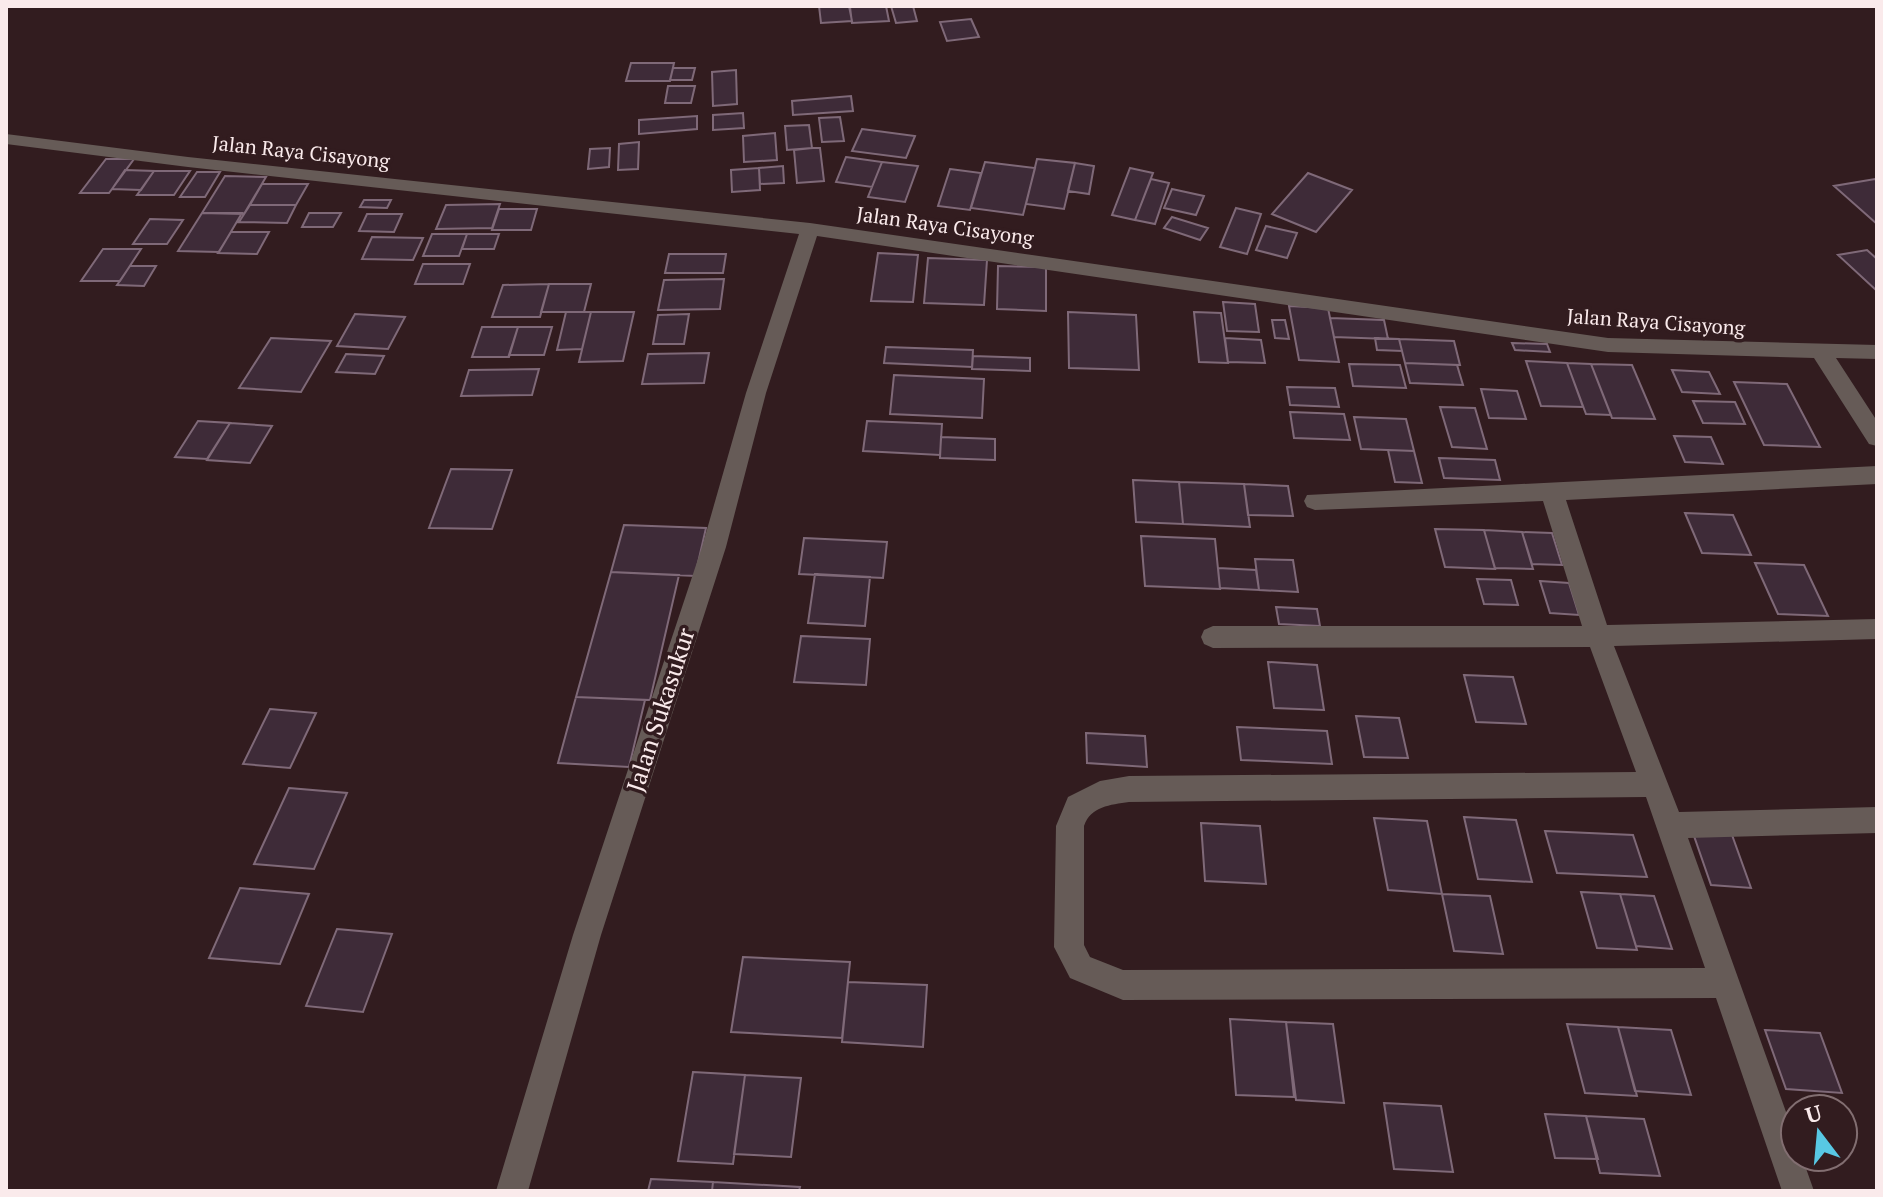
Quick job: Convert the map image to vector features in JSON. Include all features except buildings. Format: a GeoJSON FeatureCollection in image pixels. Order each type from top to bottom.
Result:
{"type":"FeatureCollection","features":[{"type":"Feature","properties":{"kind":"street","name":"Jalan Raya Cisayong"},"geometry":{"type":"LineString","coordinates":[[6,139],[204,164],[810,229],[1608,345],[1822,353],[1877,352]]}},
{"type":"Feature","properties":{"kind":"street","name":"Jalan Sukasukur"},"geometry":{"type":"LineString","coordinates":[[512,1191],[587,935],[714,547],[756,393],[810,229]]}},
{"type":"Feature","properties":{"kind":"street"},"geometry":{"type":"LineString","coordinates":[[1822,353],[1877,438]]}},
{"type":"Feature","properties":{"kind":"street"},"geometry":{"type":"LineString","coordinates":[[1315,501],[1443,498],[1877,475]]}},
{"type":"Feature","properties":{"kind":"street"},"geometry":{"type":"LineString","coordinates":[[1551,490],[1598,636],[1670,825],[1798,1191]]}},
{"type":"Feature","properties":{"kind":"street"},"geometry":{"type":"LineString","coordinates":[[1213,637],[1598,636],[1877,629]]}},
{"type":"Feature","properties":{"kind":"street"},"geometry":{"type":"LineString","coordinates":[[1654,784],[1129,789],[1100,794],[1078,806],[1070,826],[1069,947],[1080,968],[1123,985],[1724,983]]}},
{"type":"Feature","properties":{"kind":"street"},"geometry":{"type":"LineString","coordinates":[[1670,825],[1877,820]]}}]}
